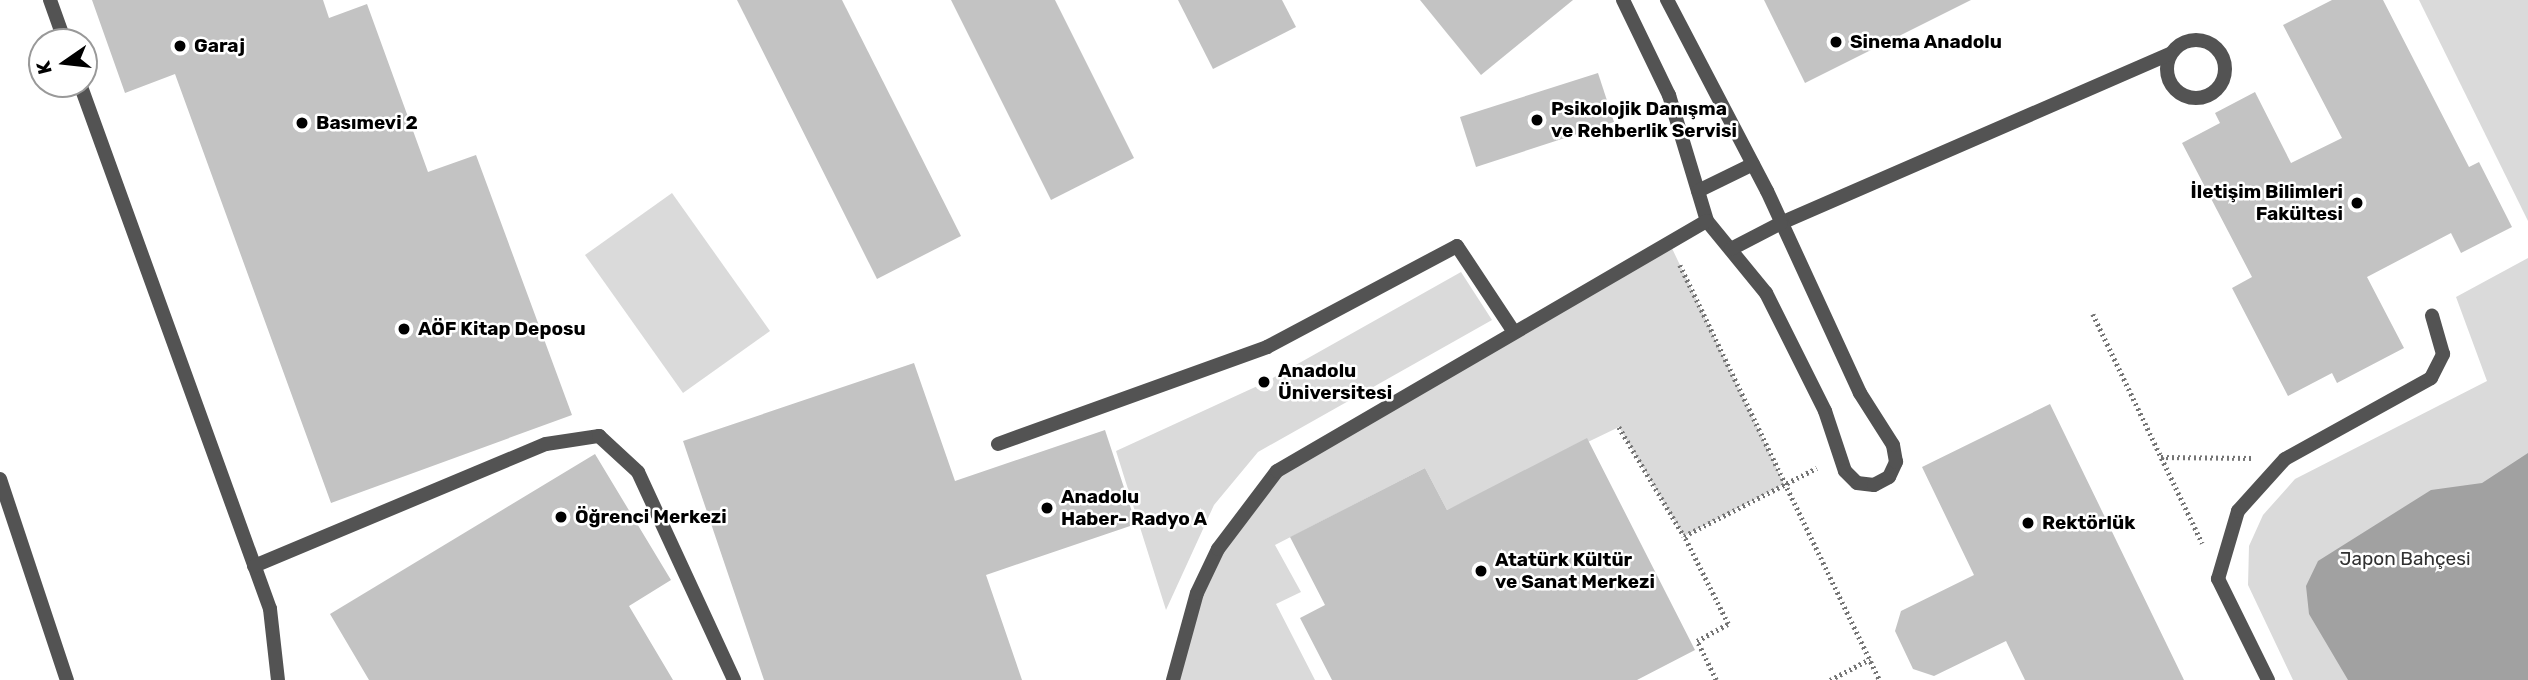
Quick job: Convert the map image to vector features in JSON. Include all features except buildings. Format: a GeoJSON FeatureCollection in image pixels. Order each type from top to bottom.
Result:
{"type":"FeatureCollection","features":[{"type":"Feature","properties":{"kind":"street"},"geometry":{"type":"LineString","coordinates":[[50,0],[60,28]]}},
{"type":"Feature","properties":{"kind":"street"},"geometry":{"type":"LineString","coordinates":[[1623,0],[1669,94],[1707,220],[1766,293],[1840,458],[1857,483],[1874,485],[1889,477],[1896,462],[1753,164],[1667,0]]}},
{"type":"Feature","properties":{"kind":"street"},"geometry":{"type":"LineString","coordinates":[[1731,249],[1781,223],[2199,39],[2214,46],[2225,76],[2216,91],[2185,97],[2166,70],[2170,54]]}},
{"type":"Feature","properties":{"kind":"street"},"geometry":{"type":"LineString","coordinates":[[85,98],[270,609],[278,680]]}},
{"type":"Feature","properties":{"kind":"street"},"geometry":{"type":"LineString","coordinates":[[1698,191],[1753,164]]}},
{"type":"Feature","properties":{"kind":"street"},"geometry":{"type":"LineString","coordinates":[[1173,680],[1197,593],[1218,549],[1277,471],[1512,329],[1707,220]]}},
{"type":"Feature","properties":{"kind":"street"},"geometry":{"type":"LineString","coordinates":[[998,444],[1255,352],[1457,246],[1512,329]]}},
{"type":"Feature","properties":{"kind":"street"},"geometry":{"type":"LineString","coordinates":[[2268,680],[2218,579],[2238,511],[2286,459],[2431,377],[2443,340],[2432,316]]}},
{"type":"Feature","properties":{"kind":"street"},"geometry":{"type":"LineString","coordinates":[[254,566],[546,444],[598,436],[638,472],[734,680]]}},
{"type":"Feature","properties":{"kind":"street"},"geometry":{"type":"LineString","coordinates":[[0,479],[67,680]]}},
{"type":"Feature","properties":{"kind":"path"},"geometry":{"type":"LineString","coordinates":[[1669,242],[1880,680]]}},
{"type":"Feature","properties":{"kind":"path"},"geometry":{"type":"LineString","coordinates":[[2093,314],[2218,579]]}},
{"type":"Feature","properties":{"kind":"path"},"geometry":{"type":"LineString","coordinates":[[1619,427],[1684,536],[1728,624],[1697,641],[1716,680]]}},
{"type":"Feature","properties":{"kind":"path"},"geometry":{"type":"LineString","coordinates":[[2161,457],[2286,459]]}},
{"type":"Feature","properties":{"kind":"path"},"geometry":{"type":"LineString","coordinates":[[1684,536],[1840,458]]}},
{"type":"Feature","properties":{"kind":"path"},"geometry":{"type":"LineString","coordinates":[[1829,680],[1870,659]]}},
{"type":"Feature","properties":{"kind":"green space"},"geometry":{"type":"Polygon","coordinates":[[[2419,0],[2528,0],[2528,221],[2419,0]]]}},
{"type":"Feature","properties":{"kind":"green space"},"geometry":{"type":"Polygon","coordinates":[[[672,193],[770,331],[683,393],[585,255],[672,193]]]}},
{"type":"Feature","properties":{"kind":"green space"},"geometry":{"type":"Polygon","coordinates":[[[1669,242],[1784,484],[1684,536],[1619,427],[1447,510],[1425,468],[1275,545],[1301,592],[1276,604],[1315,680],[1173,680],[1197,593],[1277,471],[1669,242]]]}},
{"type":"Feature","properties":{"kind":"green space","name":"Japon Bahçesi"},"geometry":{"type":"Polygon","coordinates":[[[2528,258],[2528,680],[2293,680],[2248,585],[2249,546],[2263,515],[2295,479],[2487,381],[2456,297],[2528,258]]]}},
{"type":"Feature","properties":{"kind":"green space"},"geometry":{"type":"Polygon","coordinates":[[[1461,272],[1492,320],[1258,452],[1214,505],[1166,610],[1116,451],[1264,383],[1461,272]]]}},
{"type":"Feature","properties":{"kind":"shaded area"},"geometry":{"type":"Polygon","coordinates":[[[2528,453],[2528,680],[2348,680],[2309,614],[2306,586],[2318,561],[2431,490],[2482,483],[2528,453]]]}},
{"type":"Feature","properties":{"kind":"place","name":"Sinema Anadolu"},"geometry":{"type":"Point","coordinates":[1836,42]}},
{"type":"Feature","properties":{"kind":"place","name":"Garaj"},"geometry":{"type":"Point","coordinates":[180,46]}},
{"type":"Feature","properties":{"kind":"place","name":"Psikolojik Danışma ve Rehberlik Servisi"},"geometry":{"type":"Point","coordinates":[1537,120]}},
{"type":"Feature","properties":{"kind":"place","name":"Basımevi 2"},"geometry":{"type":"Point","coordinates":[302,123]}},
{"type":"Feature","properties":{"kind":"place","name":"İletişim Bilimleri Fakültesi"},"geometry":{"type":"Point","coordinates":[2357,203]}},
{"type":"Feature","properties":{"kind":"place","name":"AÖF Kitap Deposu"},"geometry":{"type":"Point","coordinates":[404,329]}},
{"type":"Feature","properties":{"kind":"place","name":"Anadolu Üniversitesi"},"geometry":{"type":"Point","coordinates":[1264,382]}},
{"type":"Feature","properties":{"kind":"place","name":"Anadolu Haber- Radyo A"},"geometry":{"type":"Point","coordinates":[1047,508]}},
{"type":"Feature","properties":{"kind":"place","name":"Öğrenci Merkezi"},"geometry":{"type":"Point","coordinates":[561,517]}},
{"type":"Feature","properties":{"kind":"place","name":"Rektörlük"},"geometry":{"type":"Point","coordinates":[2028,523]}},
{"type":"Feature","properties":{"kind":"place","name":"Atatürk Kültür ve Sanat Merkezi"},"geometry":{"type":"Point","coordinates":[1481,571]}}]}
